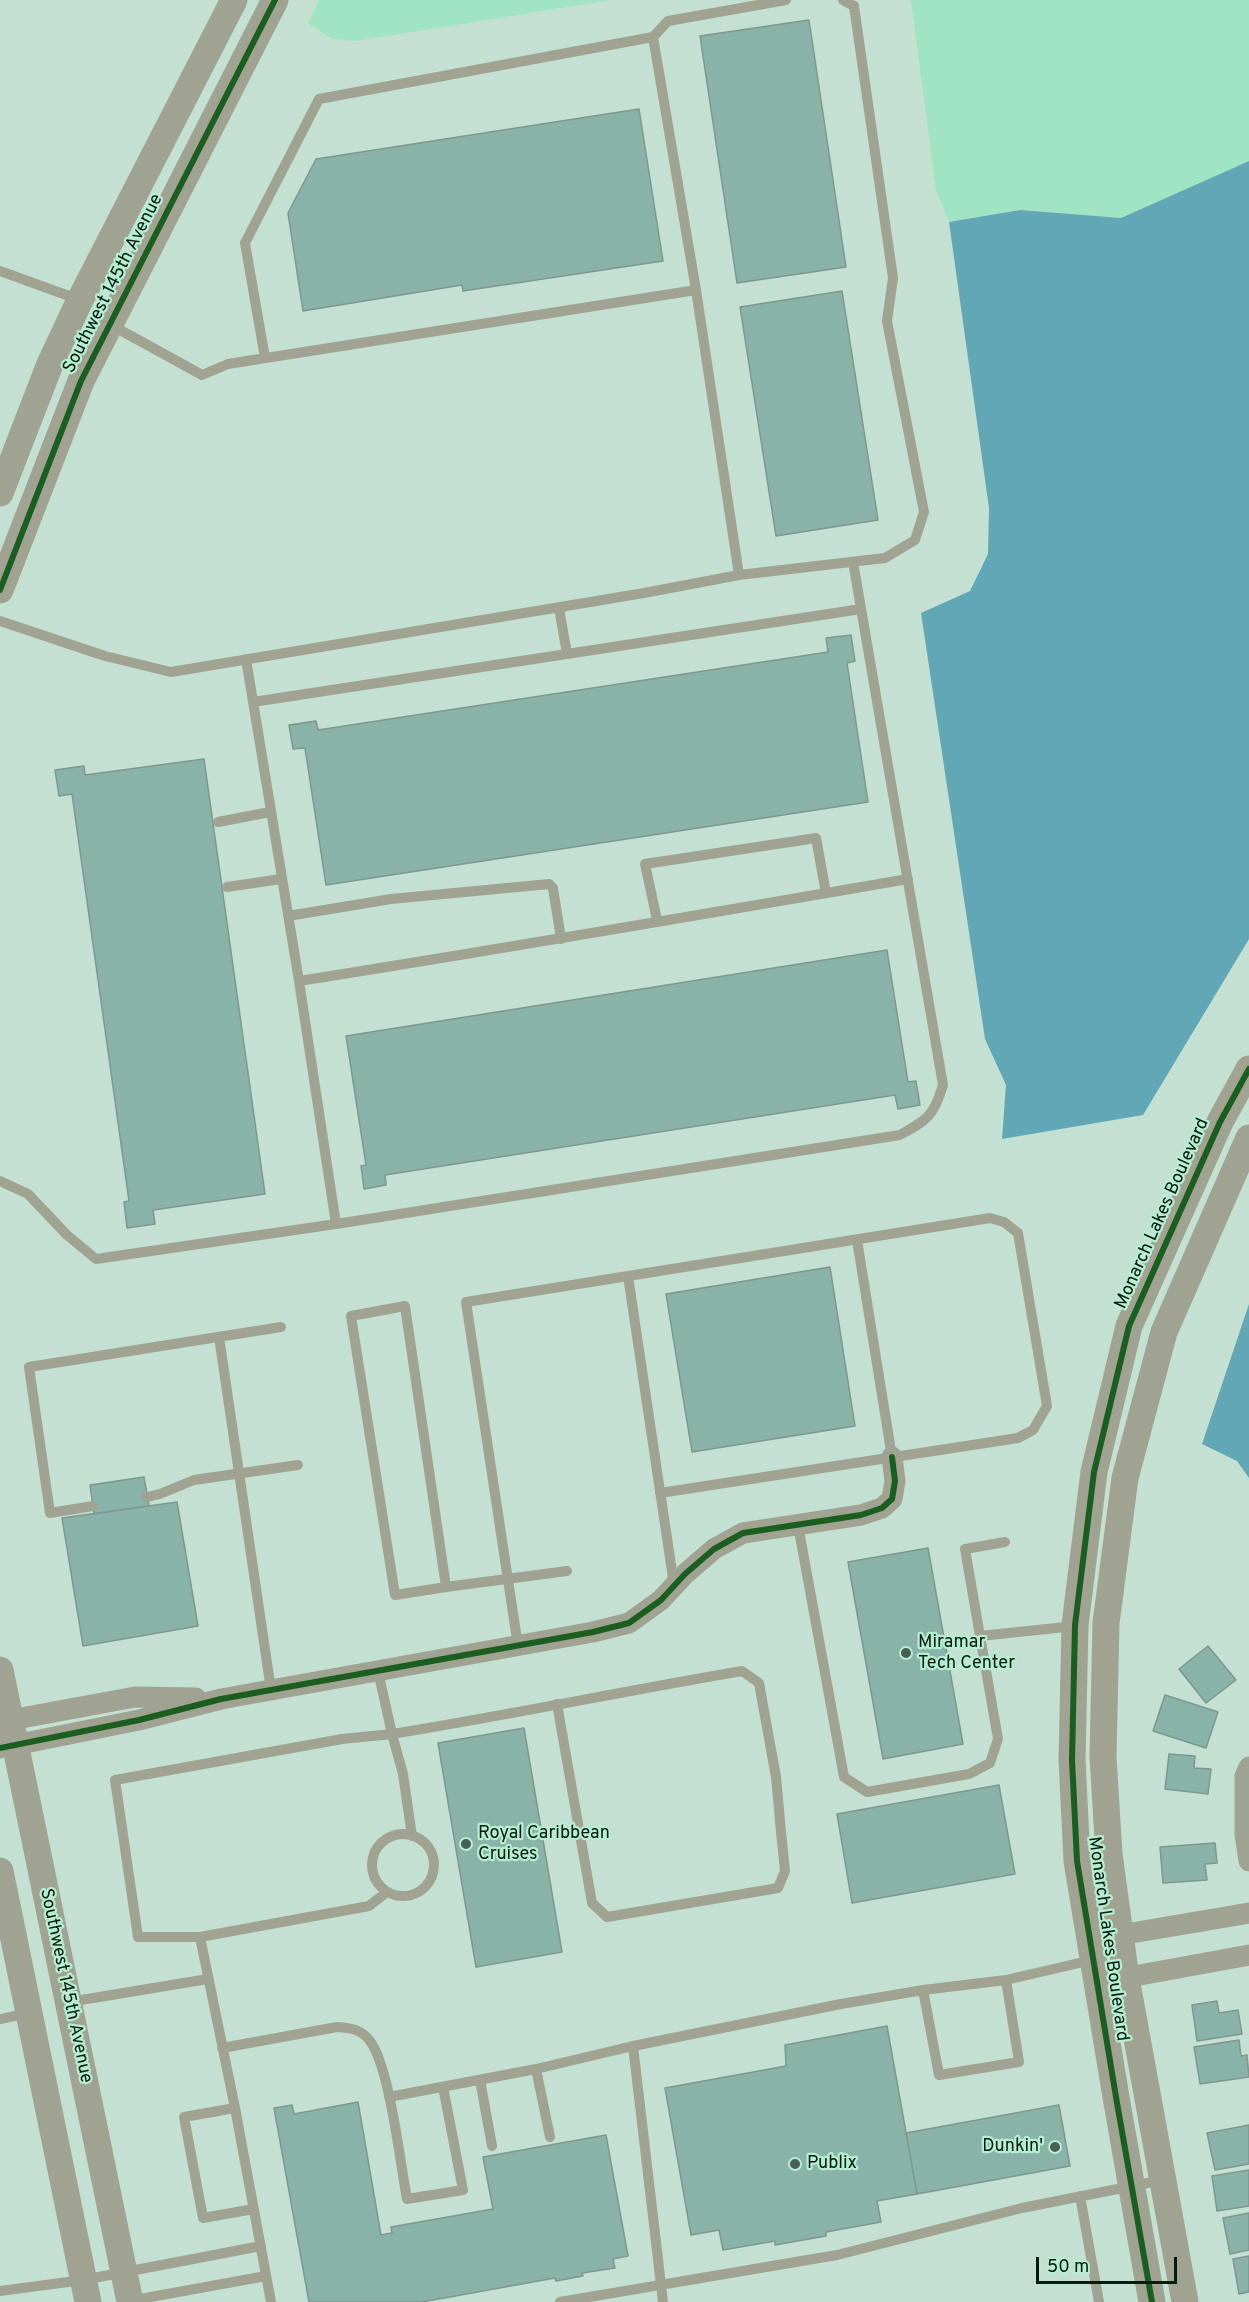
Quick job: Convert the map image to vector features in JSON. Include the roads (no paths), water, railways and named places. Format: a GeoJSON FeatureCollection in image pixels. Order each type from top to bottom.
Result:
{"type":"FeatureCollection","features":[{"type":"Feature","properties":{"kind":"street","name":"Southwest 145th Avenue"},"geometry":{"type":"LineString","coordinates":[[0,493],[50,364],[80,300],[234,0]]}},
{"type":"Feature","properties":{"kind":"street","name":"Southwest 145th Avenue"},"geometry":{"type":"LineString","coordinates":[[0,590],[81,381],[275,0]]}},
{"type":"Feature","properties":{"kind":"street","name":"Monarch Lakes Boulevard"},"geometry":{"type":"LineString","coordinates":[[1152,2302],[1077,1861],[1073,1771],[1075,1626],[1094,1472],[1130,1326],[1220,1122],[1249,1069]]}},
{"type":"Feature","properties":{"kind":"street","name":"Monarch Lakes Boulevard"},"geometry":{"type":"LineString","coordinates":[[1185,2302],[1126,1978],[1109,1854],[1103,1757],[1106,1623],[1125,1478],[1164,1332],[1249,1138]]}},
{"type":"Feature","properties":{"kind":"street"},"geometry":{"type":"LineString","coordinates":[[6,1734],[139,1720],[220,1699],[518,1646],[629,1623],[661,1600],[714,1549],[743,1533],[861,1515],[882,1508],[892,1499],[895,1481],[892,1458]]}},
{"type":"Feature","properties":{"kind":"street","name":"Southwest 145th Avenue"},"geometry":{"type":"LineString","coordinates":[[0,1670],[6,1734],[68,2002],[124,2272],[128,2302]]}},
{"type":"Feature","properties":{"kind":"street"},"geometry":{"type":"LineString","coordinates":[[1249,1767],[1245,1776],[1245,1834],[1249,1862]]}},
{"type":"Feature","properties":{"kind":"street"},"geometry":{"type":"LineString","coordinates":[[0,1870],[86,2291]]}},
{"type":"Feature","properties":{"kind":"street"},"geometry":{"type":"LineString","coordinates":[[1249,1913],[1119,1935],[1093,1961],[1126,1978],[1249,1955]]}},
{"type":"Feature","properties":{"kind":"lane"},"geometry":{"type":"LineString","coordinates":[[265,358],[245,243],[319,99],[653,37],[668,21],[786,0]]}},
{"type":"Feature","properties":{"kind":"lane"},"geometry":{"type":"LineString","coordinates":[[0,621],[105,656],[171,672],[559,608],[739,575],[885,558],[915,540],[924,512],[887,321],[894,278],[854,6],[843,0]]}},
{"type":"Feature","properties":{"kind":"lane"},"geometry":{"type":"LineString","coordinates":[[653,37],[696,290],[739,575]]}},
{"type":"Feature","properties":{"kind":"lane"},"geometry":{"type":"LineString","coordinates":[[0,271],[80,300]]}},
{"type":"Feature","properties":{"kind":"lane"},"geometry":{"type":"LineString","coordinates":[[110,324],[202,375],[228,364],[696,290]]}},
{"type":"Feature","properties":{"kind":"lane"},"geometry":{"type":"LineString","coordinates":[[0,1181],[28,1194],[67,1235],[96,1259],[336,1224],[900,1135],[925,1121],[937,1103],[943,1085],[853,562]]}},
{"type":"Feature","properties":{"kind":"lane"},"geometry":{"type":"LineString","coordinates":[[559,608],[567,654]]}},
{"type":"Feature","properties":{"kind":"lane"},"geometry":{"type":"LineString","coordinates":[[253,702],[861,609]]}},
{"type":"Feature","properties":{"kind":"lane"},"geometry":{"type":"LineString","coordinates":[[246,659],[336,1224]]}},
{"type":"Feature","properties":{"kind":"lane"},"geometry":{"type":"LineString","coordinates":[[218,822],[270,812]]}},
{"type":"Feature","properties":{"kind":"lane"},"geometry":{"type":"LineString","coordinates":[[657,920],[645,864],[816,838],[826,893]]}},
{"type":"Feature","properties":{"kind":"lane"},"geometry":{"type":"LineString","coordinates":[[227,887],[281,879]]}},
{"type":"Feature","properties":{"kind":"lane"},"geometry":{"type":"LineString","coordinates":[[299,981],[561,939],[657,920],[908,879]]}},
{"type":"Feature","properties":{"kind":"lane"},"geometry":{"type":"LineString","coordinates":[[288,916],[391,899],[549,884],[553,888],[561,939]]}},
{"type":"Feature","properties":{"kind":"lane"},"geometry":{"type":"LineString","coordinates":[[518,1646],[466,1302],[990,1218],[1004,1222],[1018,1233],[1047,1406],[1034,1430],[1018,1438],[660,1492]]}},
{"type":"Feature","properties":{"kind":"lane"},"geometry":{"type":"LineString","coordinates":[[856,1240],[892,1458]]}},
{"type":"Feature","properties":{"kind":"lane"},"geometry":{"type":"LineString","coordinates":[[627,1276],[674,1585]]}},
{"type":"Feature","properties":{"kind":"lane"},"geometry":{"type":"LineString","coordinates":[[446,1587],[405,1306],[351,1316],[395,1595],[567,1571]]}},
{"type":"Feature","properties":{"kind":"lane"},"geometry":{"type":"LineString","coordinates":[[93,1506],[50,1512],[29,1367],[281,1328]]}},
{"type":"Feature","properties":{"kind":"lane"},"geometry":{"type":"LineString","coordinates":[[219,1337],[271,1690]]}},
{"type":"Feature","properties":{"kind":"lane"},"geometry":{"type":"LineString","coordinates":[[147,1497],[194,1480],[298,1465]]}},
{"type":"Feature","properties":{"kind":"lane"},"geometry":{"type":"LineString","coordinates":[[798,1525],[844,1777],[867,1792],[969,1774],[990,1763],[998,1739],[965,1549],[1005,1542]]}},
{"type":"Feature","properties":{"kind":"lane"},"geometry":{"type":"LineString","coordinates":[[980,1636],[1075,1626]]}},
{"type":"Feature","properties":{"kind":"lane"},"geometry":{"type":"LineString","coordinates":[[378,1671],[403,1774],[412,1836]]}},
{"type":"Feature","properties":{"kind":"lane"},"geometry":{"type":"LineString","coordinates":[[387,1892],[369,1906],[200,1936],[138,1937],[115,1780],[342,1739],[392,1734],[557,1704],[742,1671],[759,1683],[776,1777],[785,1871],[778,1888],[607,1917],[592,1903],[557,1704]]}},
{"type":"Feature","properties":{"kind":"lane"},"geometry":{"type":"LineString","coordinates":[[398,1835],[412,1836],[426,1844],[431,1852],[434,1862],[430,1881],[415,1894],[405,1896],[387,1892],[374,1878],[372,1861],[375,1852],[388,1838],[398,1835]]}},
{"type":"Feature","properties":{"kind":"lane"},"geometry":{"type":"LineString","coordinates":[[200,1936],[236,2108],[271,2302]]}},
{"type":"Feature","properties":{"kind":"lane"},"geometry":{"type":"LineString","coordinates":[[389,2097],[536,2069],[633,2046],[923,1990],[1006,1980],[1093,1961]]}},
{"type":"Feature","properties":{"kind":"lane"},"geometry":{"type":"LineString","coordinates":[[68,2002],[208,1979]]}},
{"type":"Feature","properties":{"kind":"lane"},"geometry":{"type":"LineString","coordinates":[[923,1990],[939,2075],[1019,2062],[1006,1980]]}},
{"type":"Feature","properties":{"kind":"lane"},"geometry":{"type":"LineString","coordinates":[[0,2019],[29,2013]]}},
{"type":"Feature","properties":{"kind":"lane"},"geometry":{"type":"LineString","coordinates":[[222,2048],[337,2026],[356,2029],[369,2040],[377,2054],[389,2097],[407,2199],[463,2190],[444,2087]]}},
{"type":"Feature","properties":{"kind":"lane"},"geometry":{"type":"LineString","coordinates":[[633,2046],[663,2302]]}},
{"type":"Feature","properties":{"kind":"lane"},"geometry":{"type":"LineString","coordinates":[[536,2069],[550,2137]]}},
{"type":"Feature","properties":{"kind":"lane"},"geometry":{"type":"LineString","coordinates":[[480,2080],[492,2146]]}},
{"type":"Feature","properties":{"kind":"lane"},"geometry":{"type":"LineString","coordinates":[[236,2108],[184,2116],[203,2218],[254,2209]]}},
{"type":"Feature","properties":{"kind":"lane"},"geometry":{"type":"LineString","coordinates":[[560,2302],[837,2255],[1022,2208],[1163,2180]]}},
{"type":"Feature","properties":{"kind":"lane"},"geometry":{"type":"LineString","coordinates":[[1080,2196],[1098,2302]]}},
{"type":"Feature","properties":{"kind":"lane"},"geometry":{"type":"LineString","coordinates":[[0,2291],[86,2291],[124,2272],[261,2246]]}},
{"type":"Feature","properties":{"kind":"lane"},"geometry":{"type":"LineString","coordinates":[[128,2302],[266,2276]]}},
{"type":"Feature","properties":{"kind":"water"},"geometry":{"type":"Polygon","coordinates":[[[1249,161],[1249,939],[1143,1115],[1002,1139],[1006,1085],[985,1039],[921,613],[970,591],[988,554],[989,508],[949,222],[1020,210],[1121,218],[1249,161]]]}},
{"type":"Feature","properties":{"kind":"water"},"geometry":{"type":"Polygon","coordinates":[[[1249,1304],[1249,1478],[1237,1461],[1202,1444],[1249,1304]]]}},
{"type":"Feature","properties":{"kind":"place","name":"Miramar Tech Center"},"geometry":{"type":"Point","coordinates":[906,1653]}},
{"type":"Feature","properties":{"kind":"place","name":"Royal Caribbean Cruises"},"geometry":{"type":"Point","coordinates":[466,1844]}},
{"type":"Feature","properties":{"kind":"place","name":"Dunkin'"},"geometry":{"type":"Point","coordinates":[1055,2147]}},
{"type":"Feature","properties":{"kind":"place","name":"Publix"},"geometry":{"type":"Point","coordinates":[795,2164]}}]}
